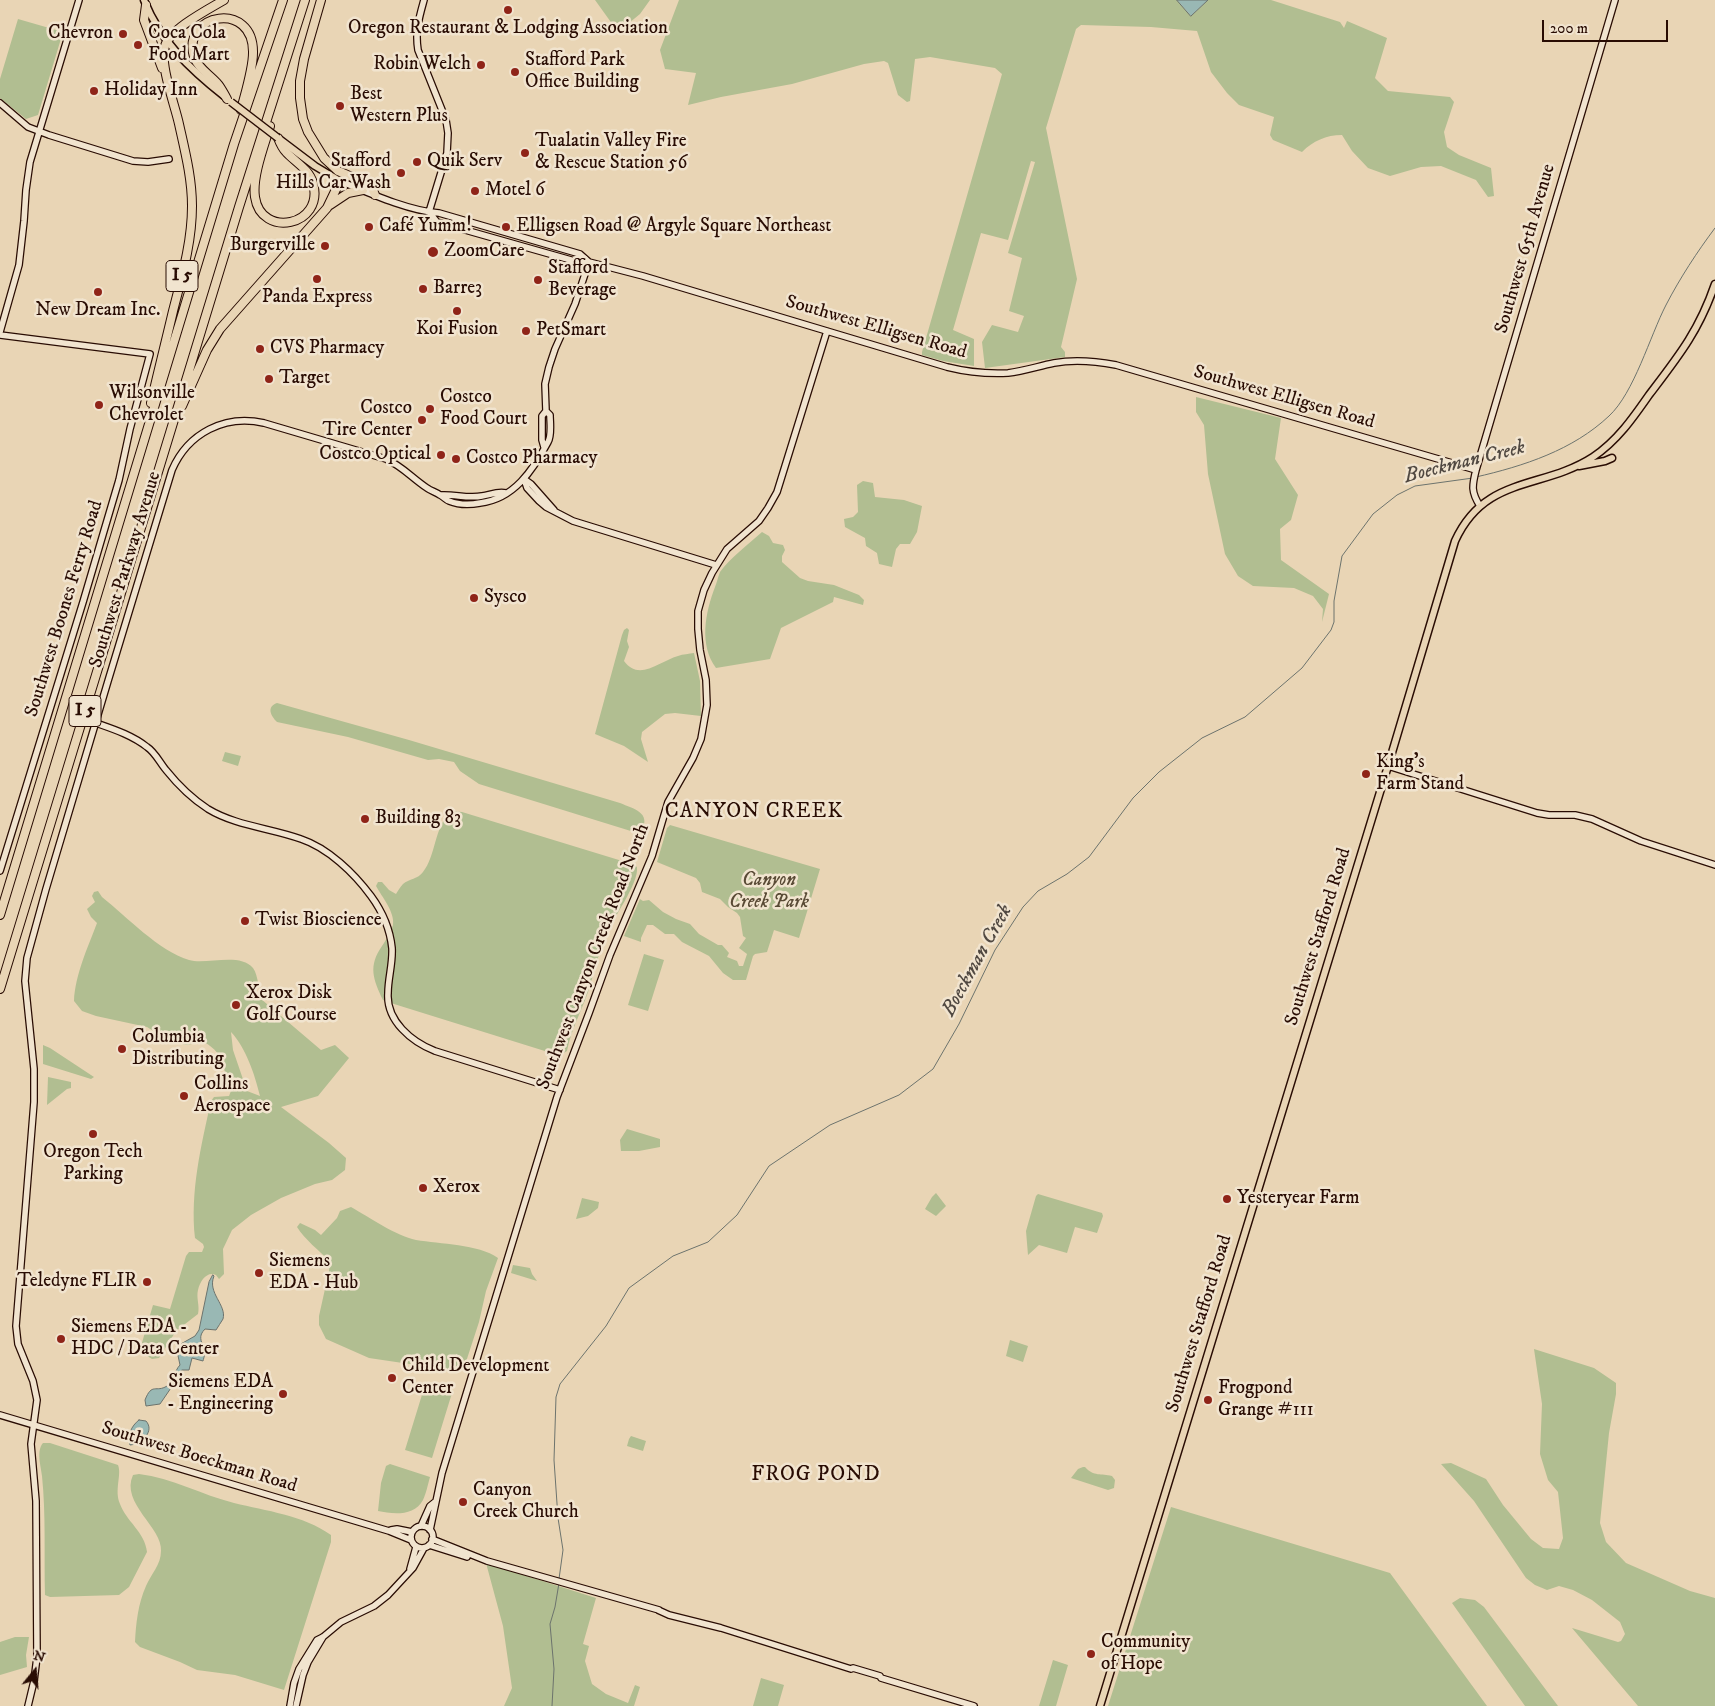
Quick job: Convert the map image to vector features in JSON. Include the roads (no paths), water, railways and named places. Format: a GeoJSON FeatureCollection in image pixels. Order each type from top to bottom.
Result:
{"type":"FeatureCollection","features":[{"type":"Feature","properties":{"kind":"highway"},"geometry":{"type":"LineString","coordinates":[[167,42],[190,20],[224,0]]}},
{"type":"Feature","properties":{"kind":"highway","name":"I 5"},"geometry":{"type":"LineString","coordinates":[[0,915],[234,144],[283,0]]}},
{"type":"Feature","properties":{"kind":"highway","name":"I 5"},"geometry":{"type":"LineString","coordinates":[[0,989],[305,0]]}},
{"type":"Feature","properties":{"kind":"highway"},"geometry":{"type":"LineString","coordinates":[[321,0],[304,58],[300,81],[303,118],[313,143],[330,165],[345,175],[370,185],[375,195]]}},
{"type":"Feature","properties":{"kind":"highway","name":"I 5"},"geometry":{"type":"LineString","coordinates":[[145,2],[144,20],[168,84]]}},
{"type":"Feature","properties":{"kind":"highway","name":"I 5"},"geometry":{"type":"LineString","coordinates":[[229,100],[218,84],[197,64],[193,52],[194,42],[200,28],[209,21],[220,18],[236,21],[245,27],[250,36],[252,47],[252,59],[234,144]]}},
{"type":"Feature","properties":{"kind":"highway","name":"I 5"},"geometry":{"type":"LineString","coordinates":[[136,466],[185,264],[191,223],[191,187],[168,84],[164,54],[167,42]]}},
{"type":"Feature","properties":{"kind":"highway","name":"I 5"},"geometry":{"type":"LineString","coordinates":[[278,138],[287,153],[308,173],[314,189],[314,200],[309,210],[296,221],[287,223],[278,222],[266,216],[259,210],[254,196],[257,174],[280,77]]}},
{"type":"Feature","properties":{"kind":"highway","name":"I 5"},"geometry":{"type":"LineString","coordinates":[[326,208],[340,181]]}},
{"type":"Feature","properties":{"kind":"highway","name":"I 5"},"geometry":{"type":"LineString","coordinates":[[170,433],[207,350],[220,329],[326,208],[338,199],[362,190]]}},
{"type":"Feature","properties":{"kind":"main road"},"geometry":{"type":"LineString","coordinates":[[0,334],[19,265],[28,174],[39,131],[79,0]]}},
{"type":"Feature","properties":{"kind":"main road"},"geometry":{"type":"LineString","coordinates":[[424,0],[417,27],[417,44],[446,120],[448,133],[447,153],[429,212]]}},
{"type":"Feature","properties":{"kind":"main road","name":"Southwest 65th Avenue"},"geometry":{"type":"LineString","coordinates":[[1480,506],[1472,490],[1476,470],[1615,0]]}},
{"type":"Feature","properties":{"kind":"main road"},"geometry":{"type":"LineString","coordinates":[[145,2],[167,42]]}},
{"type":"Feature","properties":{"kind":"main road","name":"Southwest Elligsen Road"},"geometry":{"type":"LineString","coordinates":[[167,42],[189,68],[315,166],[340,181],[375,195],[580,254],[589,262],[643,276],[946,367],[973,372],[1009,372],[1052,363],[1075,361],[1116,365],[1476,470]]}},
{"type":"Feature","properties":{"kind":"main road"},"geometry":{"type":"LineString","coordinates":[[0,102],[28,127],[39,131],[134,161],[148,162],[168,159]]}},
{"type":"Feature","properties":{"kind":"main road"},"geometry":{"type":"LineString","coordinates":[[589,262],[549,367],[545,384],[546,411],[550,415],[550,432],[548,441],[537,463],[524,479],[527,488],[546,507],[582,525],[716,565]]}},
{"type":"Feature","properties":{"kind":"main road","name":"Southwest Stafford Road"},"geometry":{"type":"LineString","coordinates":[[1100,1706],[1388,766],[1452,548],[1462,526],[1490,498],[1511,488],[1575,466],[1594,456],[1607,445],[1636,414],[1692,336],[1701,320],[1715,284]]}},
{"type":"Feature","properties":{"kind":"main road","name":"Southwest Canyon Creek Road North"},"geometry":{"type":"LineString","coordinates":[[430,1530],[436,1506],[435,1502],[458,1420],[560,1090],[610,954],[652,856],[668,802],[693,758],[701,739],[706,716],[707,694],[705,672],[699,645],[698,616],[704,590],[716,565],[727,550],[762,517],[777,492],[826,331]]}},
{"type":"Feature","properties":{"kind":"main road","name":"Southwest Boones Ferry Road"},"geometry":{"type":"LineString","coordinates":[[0,334],[150,354],[130,429],[119,480],[78,620],[0,871]]}},
{"type":"Feature","properties":{"kind":"main road","name":"Southwest Parkway Avenue"},"geometry":{"type":"LineString","coordinates":[[28,1706],[37,1657],[36,1508],[31,1444],[37,1405],[36,1391],[29,1369],[19,1348],[16,1326],[34,1102],[34,1070],[25,971],[46,889],[172,470],[186,448],[194,439],[208,429],[223,423],[250,420],[386,459],[401,466],[427,488],[441,495],[447,501],[475,504],[496,500],[502,498],[524,479]]}},
{"type":"Feature","properties":{"kind":"main road"},"geometry":{"type":"LineString","coordinates":[[1575,466],[1586,466],[1612,458]]}},
{"type":"Feature","properties":{"kind":"main road"},"geometry":{"type":"LineString","coordinates":[[96,723],[133,738],[148,747],[182,788],[192,798],[212,812],[229,819],[310,842],[328,854],[354,877],[374,900],[387,924],[392,952],[388,1002],[394,1018],[412,1039],[422,1046],[435,1051],[560,1090]]}},
{"type":"Feature","properties":{"kind":"main road"},"geometry":{"type":"LineString","coordinates":[[1388,766],[1537,813],[1592,818],[1636,839],[1715,865]]}},
{"type":"Feature","properties":{"kind":"main road","name":"Southwest Boeckman Road"},"geometry":{"type":"LineString","coordinates":[[0,1415],[389,1531],[411,1540]]}},
{"type":"Feature","properties":{"kind":"main road","name":"Southwest Canyon Creek Road North"},"geometry":{"type":"LineString","coordinates":[[421,1526],[430,1506],[435,1502]]}},
{"type":"Feature","properties":{"kind":"main road"},"geometry":{"type":"LineString","coordinates":[[296,1706],[302,1675],[323,1637],[336,1624],[374,1606],[388,1596],[413,1568],[432,1539],[430,1530],[421,1526],[412,1532],[411,1540],[416,1547],[410,1571]]}},
{"type":"Feature","properties":{"kind":"main road","name":"Southwest Boeckman Road"},"geometry":{"type":"LineString","coordinates":[[389,1531],[412,1532]]}},
{"type":"Feature","properties":{"kind":"main road"},"geometry":{"type":"LineString","coordinates":[[432,1539],[479,1558],[675,1614],[677,1617],[715,1627],[720,1631],[743,1638],[746,1637],[851,1669],[861,1674],[881,1678],[974,1706]]}},
{"type":"Feature","properties":{"kind":"main road"},"geometry":{"type":"LineString","coordinates":[[416,1547],[426,1547],[471,1558],[479,1558]]}},
{"type":"Feature","properties":{"kind":"main road"},"geometry":{"type":"LineString","coordinates":[[290,1706],[294,1683],[302,1663],[317,1640],[323,1637]]}},
{"type":"Feature","properties":{"kind":"water"},"geometry":{"type":"Polygon","coordinates":[[[1177,0],[1208,0],[1191,16],[1177,0]]]}},
{"type":"Feature","properties":{"kind":"water"},"geometry":{"type":"Polygon","coordinates":[[[213,1275],[213,1288],[222,1309],[223,1319],[216,1330],[205,1329],[201,1334],[201,1341],[205,1351],[203,1361],[192,1358],[189,1370],[179,1372],[160,1404],[146,1406],[145,1400],[150,1391],[167,1386],[173,1379],[180,1365],[177,1351],[179,1345],[195,1336],[199,1330],[209,1282],[213,1275]]]}},
{"type":"Feature","properties":{"kind":"water"},"geometry":{"type":"Polygon","coordinates":[[[139,1420],[146,1421],[149,1429],[148,1433],[143,1440],[130,1445],[130,1431],[139,1420]]]}},
{"type":"Feature","properties":{"kind":"waterway","name":"Boeckman Creek"},"geometry":{"type":"LineString","coordinates":[[1476,477],[1512,468],[1547,455],[1580,438],[1609,416],[1618,406],[1634,379],[1671,295],[1715,228]]}},
{"type":"Feature","properties":{"kind":"waterway","name":"Boeckman Creek"},"geometry":{"type":"LineString","coordinates":[[559,1579],[563,1550],[558,1518],[554,1460],[556,1397],[560,1384],[606,1326],[629,1288],[673,1256],[708,1242],[737,1215],[769,1166],[830,1125],[899,1095],[933,1069],[959,1024],[995,950],[1023,907],[1038,891],[1067,874],[1089,857],[1133,798],[1159,772],[1202,738],[1245,717],[1302,668],[1331,630],[1334,622],[1334,601],[1342,556],[1373,514],[1397,495],[1415,486],[1473,478]]}},
{"type":"Feature","properties":{"kind":"waterway","name":"Boeckman Creek"},"geometry":{"type":"LineString","coordinates":[[552,1706],[554,1669],[550,1624],[559,1583]]}},
{"type":"Feature","properties":{"kind":"place","name":"Oregon Restaurant & Lodging Association"},"geometry":{"type":"Point","coordinates":[508,10]}},
{"type":"Feature","properties":{"kind":"place","name":"Chevron"},"geometry":{"type":"Point","coordinates":[123,34]}},
{"type":"Feature","properties":{"kind":"place","name":"Coca Cola Food Mart"},"geometry":{"type":"Point","coordinates":[138,45]}},
{"type":"Feature","properties":{"kind":"place","name":"Robin Welch"},"geometry":{"type":"Point","coordinates":[481,65]}},
{"type":"Feature","properties":{"kind":"place","name":"Stafford Park Office Building"},"geometry":{"type":"Point","coordinates":[515,72]}},
{"type":"Feature","properties":{"kind":"place","name":"Holiday Inn"},"geometry":{"type":"Point","coordinates":[94,91]}},
{"type":"Feature","properties":{"kind":"place","name":"Best Western Plus"},"geometry":{"type":"Point","coordinates":[340,106]}},
{"type":"Feature","properties":{"kind":"place","name":"Tualatin Valley Fire & Rescue Station 56"},"geometry":{"type":"Point","coordinates":[525,153]}},
{"type":"Feature","properties":{"kind":"place","name":"Quik Serv"},"geometry":{"type":"Point","coordinates":[417,162]}},
{"type":"Feature","properties":{"kind":"place","name":"Stafford Hills Car Wash"},"geometry":{"type":"Point","coordinates":[401,173]}},
{"type":"Feature","properties":{"kind":"place","name":"Motel 6"},"geometry":{"type":"Point","coordinates":[475,191]}},
{"type":"Feature","properties":{"kind":"place","name":"Café Yumm!"},"geometry":{"type":"Point","coordinates":[369,227]}},
{"type":"Feature","properties":{"kind":"place","name":"Elligsen Road @ Argyle Square Northeast"},"geometry":{"type":"Point","coordinates":[506,227]}},
{"type":"Feature","properties":{"kind":"place","name":"Burgerville"},"geometry":{"type":"Point","coordinates":[325,246]}},
{"type":"Feature","properties":{"kind":"place","name":"ZoomCare"},"geometry":{"type":"Point","coordinates":[433,252]}},
{"type":"Feature","properties":{"kind":"place","name":"Panda Express"},"geometry":{"type":"Point","coordinates":[317,279]}},
{"type":"Feature","properties":{"kind":"place","name":"Stafford Beverage"},"geometry":{"type":"Point","coordinates":[538,280]}},
{"type":"Feature","properties":{"kind":"place","name":"Barre3"},"geometry":{"type":"Point","coordinates":[423,289]}},
{"type":"Feature","properties":{"kind":"place","name":"New Dream Inc."},"geometry":{"type":"Point","coordinates":[98,292]}},
{"type":"Feature","properties":{"kind":"place","name":"Koi Fusion"},"geometry":{"type":"Point","coordinates":[457,311]}},
{"type":"Feature","properties":{"kind":"place","name":"PetSmart"},"geometry":{"type":"Point","coordinates":[526,331]}},
{"type":"Feature","properties":{"kind":"place","name":"CVS Pharmacy"},"geometry":{"type":"Point","coordinates":[260,349]}},
{"type":"Feature","properties":{"kind":"place","name":"Target"},"geometry":{"type":"Point","coordinates":[269,379]}},
{"type":"Feature","properties":{"kind":"place","name":"Wilsonville Chevrolet"},"geometry":{"type":"Point","coordinates":[99,405]}},
{"type":"Feature","properties":{"kind":"place","name":"Costco Food Court"},"geometry":{"type":"Point","coordinates":[430,409]}},
{"type":"Feature","properties":{"kind":"place","name":"Costco Tire Center"},"geometry":{"type":"Point","coordinates":[422,420]}},
{"type":"Feature","properties":{"kind":"place","name":"Costco Optical"},"geometry":{"type":"Point","coordinates":[441,455]}},
{"type":"Feature","properties":{"kind":"place","name":"Costco Pharmacy"},"geometry":{"type":"Point","coordinates":[456,459]}},
{"type":"Feature","properties":{"kind":"place","name":"Sysco"},"geometry":{"type":"Point","coordinates":[474,598]}},
{"type":"Feature","properties":{"kind":"place","name":"King's Farm Stand"},"geometry":{"type":"Point","coordinates":[1366,774]}},
{"type":"Feature","properties":{"kind":"place","name":"Building 83"},"geometry":{"type":"Point","coordinates":[365,819]}},
{"type":"Feature","properties":{"kind":"place","name":"Twist Bioscience"},"geometry":{"type":"Point","coordinates":[245,921]}},
{"type":"Feature","properties":{"kind":"place","name":"Xerox Disk Golf Course"},"geometry":{"type":"Point","coordinates":[236,1005]}},
{"type":"Feature","properties":{"kind":"place","name":"Columbia Distributing"},"geometry":{"type":"Point","coordinates":[122,1049]}},
{"type":"Feature","properties":{"kind":"place","name":"Collins Aerospace"},"geometry":{"type":"Point","coordinates":[184,1096]}},
{"type":"Feature","properties":{"kind":"place","name":"Oregon Tech Parking"},"geometry":{"type":"Point","coordinates":[93,1134]}},
{"type":"Feature","properties":{"kind":"place","name":"Xerox"},"geometry":{"type":"Point","coordinates":[423,1188]}},
{"type":"Feature","properties":{"kind":"place","name":"Yesteryear Farm"},"geometry":{"type":"Point","coordinates":[1227,1199]}},
{"type":"Feature","properties":{"kind":"place","name":"Siemens EDA - Hub"},"geometry":{"type":"Point","coordinates":[259,1273]}},
{"type":"Feature","properties":{"kind":"place","name":"Teledyne FLIR"},"geometry":{"type":"Point","coordinates":[147,1282]}},
{"type":"Feature","properties":{"kind":"place","name":"Siemens EDA - HDC / Data Center"},"geometry":{"type":"Point","coordinates":[61,1339]}},
{"type":"Feature","properties":{"kind":"place","name":"Child Development Center"},"geometry":{"type":"Point","coordinates":[392,1378]}},
{"type":"Feature","properties":{"kind":"place","name":"Siemens EDA - Engineering"},"geometry":{"type":"Point","coordinates":[283,1394]}},
{"type":"Feature","properties":{"kind":"place","name":"Frogpond Grange #111"},"geometry":{"type":"Point","coordinates":[1208,1400]}},
{"type":"Feature","properties":{"kind":"place","name":"Canyon Creek Church"},"geometry":{"type":"Point","coordinates":[463,1502]}},
{"type":"Feature","properties":{"kind":"place","name":"Community of Hope"},"geometry":{"type":"Point","coordinates":[1091,1654]}},
{"type":"Feature","properties":{"kind":"district","name":"CANYON CREEK"},"geometry":{"type":"Point","coordinates":[754,813]}},
{"type":"Feature","properties":{"kind":"district","name":"FROG POND"},"geometry":{"type":"Point","coordinates":[816,1476]}},
{"type":"Feature","properties":{"kind":"park label","name":"Canyon Creek Park"},"geometry":{"type":"Point","coordinates":[769,892]}}]}
